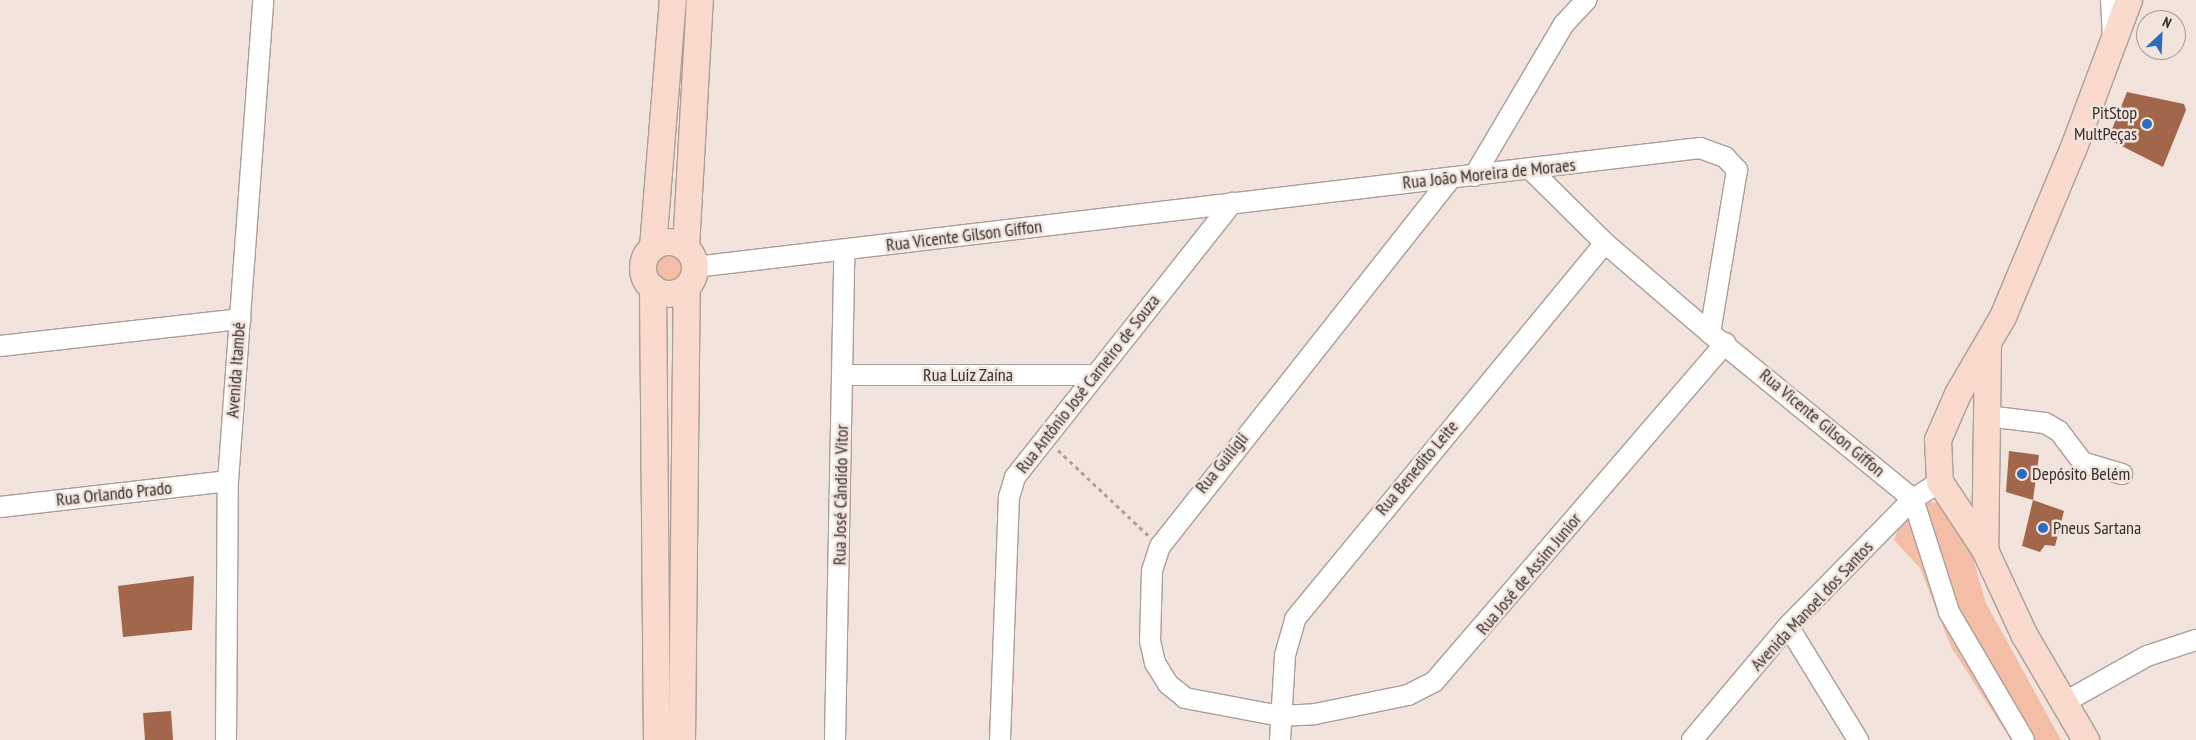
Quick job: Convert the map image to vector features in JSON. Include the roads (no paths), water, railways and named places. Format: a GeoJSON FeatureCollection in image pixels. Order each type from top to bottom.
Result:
{"type":"FeatureCollection","features":[{"type":"Feature","properties":{"kind":"main road"},"geometry":{"type":"LineString","coordinates":[[657,740],[653,288],[643,271],[653,247],[673,0]]}},
{"type":"Feature","properties":{"kind":"main road"},"geometry":{"type":"LineString","coordinates":[[682,740],[689,268],[700,0]]}},
{"type":"Feature","properties":{"kind":"main road"},"geometry":{"type":"LineString","coordinates":[[2086,740],[2025,636],[1985,550],[1940,482],[1936,458],[1947,414],[1988,345],[2073,150],[2129,0]]}},
{"type":"Feature","properties":{"kind":"main road"},"geometry":{"type":"LineString","coordinates":[[653,247],[670,242],[689,268]]}},
{"type":"Feature","properties":{"kind":"main road"},"geometry":{"type":"LineString","coordinates":[[653,288],[668,294],[689,268]]}},
{"type":"Feature","properties":{"kind":"main road"},"geometry":{"type":"LineString","coordinates":[[1985,550],[1988,345]]}},
{"type":"Feature","properties":{"kind":"main road"},"geometry":{"type":"LineString","coordinates":[[1947,414],[1967,407],[1987,416]]}},
{"type":"Feature","properties":{"kind":"main road"},"geometry":{"type":"LineString","coordinates":[[1940,482],[1967,491],[1986,479]]}},
{"type":"Feature","properties":{"kind":"street","name":"Avenida Itambé"},"geometry":{"type":"LineString","coordinates":[[226,740],[228,481],[263,0]]}},
{"type":"Feature","properties":{"kind":"street"},"geometry":{"type":"LineString","coordinates":[[1474,176],[1564,24],[1586,0]]}},
{"type":"Feature","properties":{"kind":"street"},"geometry":{"type":"LineString","coordinates":[[2112,0],[2114,44]]}},
{"type":"Feature","properties":{"kind":"street","name":"Rua João Moreira de Moraes"},"geometry":{"type":"LineString","coordinates":[[1232,203],[1451,178],[1532,171],[1700,148],[1725,157],[1737,170],[1718,338]]}},
{"type":"Feature","properties":{"kind":"street","name":"Rua Vicente Gilson Giffon"},"geometry":{"type":"LineString","coordinates":[[1532,171],[1605,243],[1913,499]]}},
{"type":"Feature","properties":{"kind":"street","name":"Rua Guiligli"},"geometry":{"type":"LineString","coordinates":[[1280,716],[1204,705],[1185,698],[1168,684],[1155,663],[1150,641],[1152,571],[1160,546],[1451,178]]}},
{"type":"Feature","properties":{"kind":"street","name":"Rua Vicente Gilson Giffon"},"geometry":{"type":"LineString","coordinates":[[689,268],[844,251],[1232,203]]}},
{"type":"Feature","properties":{"kind":"street","name":"Rua Antônio José Carneiro de Souza"},"geometry":{"type":"LineString","coordinates":[[1000,740],[1009,497],[1024,461],[1232,203]]}},
{"type":"Feature","properties":{"kind":"street","name":"Rua Benedito Leite"},"geometry":{"type":"LineString","coordinates":[[1280,740],[1280,716],[1289,636],[1313,593],[1605,243]]}},
{"type":"Feature","properties":{"kind":"street","name":"Rua José Cândido Vitor"},"geometry":{"type":"LineString","coordinates":[[835,740],[844,375],[844,251]]}},
{"type":"Feature","properties":{"kind":"street"},"geometry":{"type":"LineString","coordinates":[[0,346],[240,319]]}},
{"type":"Feature","properties":{"kind":"street","name":"Rua José de Assim Junior"},"geometry":{"type":"LineString","coordinates":[[1280,716],[1378,703],[1434,682],[1718,338]]}},
{"type":"Feature","properties":{"kind":"street","name":"Rua Luiz Zaína"},"geometry":{"type":"LineString","coordinates":[[844,375],[1092,376]]}},
{"type":"Feature","properties":{"kind":"street"},"geometry":{"type":"LineString","coordinates":[[1987,416],[2045,423],[2059,431],[2082,462],[2122,474]]}},
{"type":"Feature","properties":{"kind":"street","name":"Rua Orlando Prado"},"geometry":{"type":"LineString","coordinates":[[0,507],[228,481]]}},
{"type":"Feature","properties":{"kind":"street","name":"Avenida Manoel dos Santos"},"geometry":{"type":"LineString","coordinates":[[1692,740],[1788,626],[1913,499],[1940,482]]}},
{"type":"Feature","properties":{"kind":"street"},"geometry":{"type":"LineString","coordinates":[[1913,499],[1949,612],[2024,740]]}},
{"type":"Feature","properties":{"kind":"street"},"geometry":{"type":"LineString","coordinates":[[1788,626],[1858,740]]}},
{"type":"Feature","properties":{"kind":"street"},"geometry":{"type":"LineString","coordinates":[[2065,702],[2147,656],[2196,640]]}},
{"type":"Feature","properties":{"kind":"place","name":"PitStop MultPeças"},"geometry":{"type":"Point","coordinates":[2147,124]}},
{"type":"Feature","properties":{"kind":"place","name":"Depósito Belém"},"geometry":{"type":"Point","coordinates":[2022,474]}},
{"type":"Feature","properties":{"kind":"place","name":"Pneus Sartana"},"geometry":{"type":"Point","coordinates":[2043,528]}}]}
